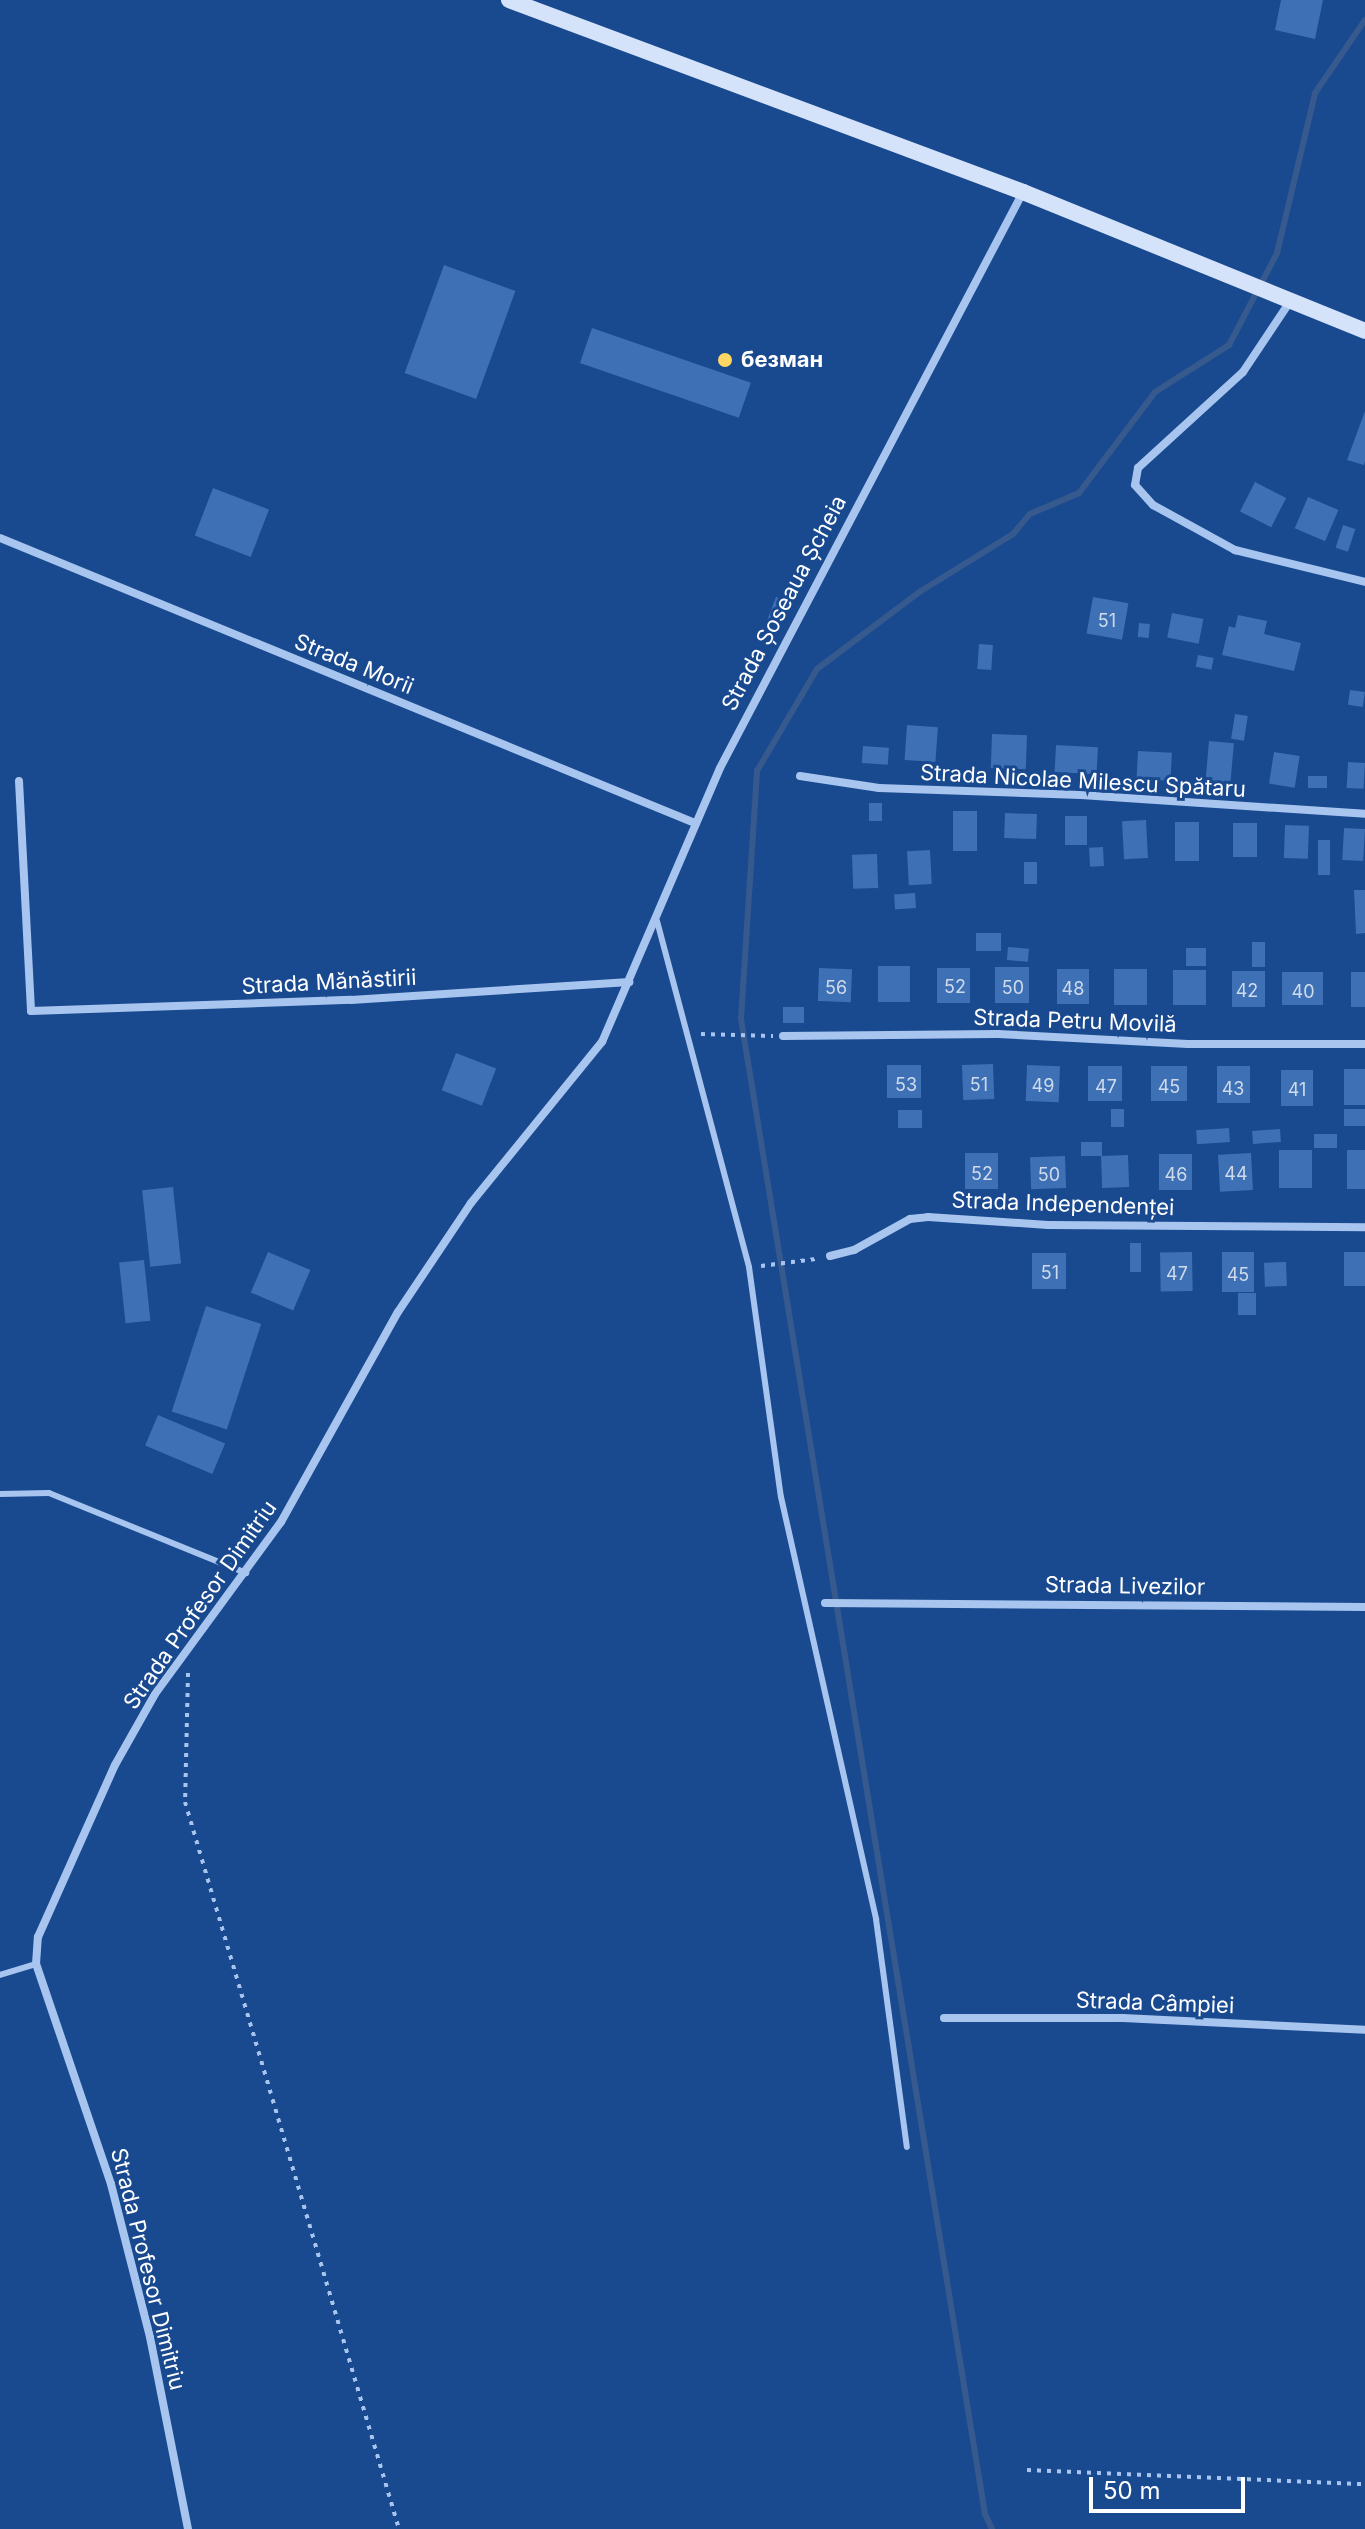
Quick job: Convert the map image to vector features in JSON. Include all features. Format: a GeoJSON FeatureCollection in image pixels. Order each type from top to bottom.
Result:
{"type":"FeatureCollection","features":[{"type":"Feature","properties":{"kind":"main road"},"geometry":{"type":"LineString","coordinates":[[509,0],[1023,192],[1365,331]]}},
{"type":"Feature","properties":{"kind":"street","name":"Strada Șoseaua Șcheia"},"geometry":{"type":"LineString","coordinates":[[602,1042],[657,921],[695,823],[1023,192]]}},
{"type":"Feature","properties":{"kind":"street"},"geometry":{"type":"LineString","coordinates":[[1284,297],[1243,372],[1138,468],[1135,485],[1153,505],[1235,550],[1365,582]]}},
{"type":"Feature","properties":{"kind":"street","name":"Strada Morii"},"geometry":{"type":"LineString","coordinates":[[0,538],[695,823]]}},
{"type":"Feature","properties":{"kind":"street","name":"Strada Nicolae Milescu Spătaru"},"geometry":{"type":"LineString","coordinates":[[800,776],[879,788],[1081,795],[1365,814]]}},
{"type":"Feature","properties":{"kind":"street","name":"Strada Mănăstirii"},"geometry":{"type":"LineString","coordinates":[[19,781],[31,1011],[351,1000],[629,982]]}},
{"type":"Feature","properties":{"kind":"street","name":"Strada Petru Movilă"},"geometry":{"type":"LineString","coordinates":[[783,1036],[998,1034],[1188,1044],[1365,1044]]}},
{"type":"Feature","properties":{"kind":"street","name":"Strada Profesor Dimitriu"},"geometry":{"type":"LineString","coordinates":[[188,2529],[150,2337],[111,2184],[36,1964],[38,1937],[115,1765],[155,1694],[188,1655],[246,1573],[345,1416],[398,1312],[463,1215],[602,1042]]}},
{"type":"Feature","properties":{"kind":"street","name":"Strada Independenței"},"geometry":{"type":"LineString","coordinates":[[830,1256],[854,1250],[910,1219],[928,1217],[1048,1225],[1365,1227]]}},
{"type":"Feature","properties":{"kind":"street","name":"Strada Livezilor"},"geometry":{"type":"LineString","coordinates":[[825,1603],[884,1601],[1365,1607]]}},
{"type":"Feature","properties":{"kind":"street","name":"Strada Câmpiei"},"geometry":{"type":"LineString","coordinates":[[944,2018],[1123,2018],[1365,2030]]}},
{"type":"Feature","properties":{"kind":"lane"},"geometry":{"type":"LineString","coordinates":[[657,921],[749,1267],[781,1497],[876,1919],[907,2147]]}},
{"type":"Feature","properties":{"kind":"lane"},"geometry":{"type":"LineString","coordinates":[[0,1494],[49,1493],[246,1573]]}},
{"type":"Feature","properties":{"kind":"lane"},"geometry":{"type":"LineString","coordinates":[[807,1603],[825,1603]]}},
{"type":"Feature","properties":{"kind":"lane"},"geometry":{"type":"LineString","coordinates":[[0,1975],[36,1964]]}},
{"type":"Feature","properties":{"kind":"path"},"geometry":{"type":"LineString","coordinates":[[687,1034],[758,1035]]}},
{"type":"Feature","properties":{"kind":"path"},"geometry":{"type":"LineString","coordinates":[[770,1265],[830,1256]]}},
{"type":"Feature","properties":{"kind":"path"},"geometry":{"type":"LineString","coordinates":[[188,1655],[185,1802],[399,2529]]}},
{"type":"Feature","properties":{"kind":"path"},"geometry":{"type":"LineString","coordinates":[[1027,2470],[1365,2484]]}},
{"type":"Feature","properties":{"kind":"building"},"geometry":{"type":"Polygon","coordinates":[[[1281,0],[1323,0],[1315,39],[1275,30],[1281,0]]]}},
{"type":"Feature","properties":{"kind":"building"},"geometry":{"type":"Polygon","coordinates":[[[444,265],[515,291],[476,399],[405,373],[444,265]]]}},
{"type":"Feature","properties":{"kind":"building"},"geometry":{"type":"Polygon","coordinates":[[[592,328],[751,383],[739,418],[580,363],[592,328]]]}},
{"type":"Feature","properties":{"kind":"building"},"geometry":{"type":"Polygon","coordinates":[[[1365,411],[1365,461],[1364,465],[1347,460],[1365,411]]]}},
{"type":"Feature","properties":{"kind":"building"},"geometry":{"type":"Polygon","coordinates":[[[1255,482],[1286,498],[1271,527],[1240,511],[1255,482]]]}},
{"type":"Feature","properties":{"kind":"building"},"geometry":{"type":"Polygon","coordinates":[[[213,488],[269,510],[251,557],[195,536],[213,488]]]}},
{"type":"Feature","properties":{"kind":"building"},"geometry":{"type":"Polygon","coordinates":[[[1308,497],[1338,510],[1325,541],[1295,528],[1308,497]]]}},
{"type":"Feature","properties":{"kind":"building"},"geometry":{"type":"Polygon","coordinates":[[[1343,525],[1355,529],[1348,552],[1336,548],[1343,525]]]}},
{"type":"Feature","properties":{"kind":"building"},"geometry":{"type":"Polygon","coordinates":[[[776,597],[789,602],[780,624],[767,619],[776,597]]]}},
{"type":"Feature","properties":{"kind":"building"},"geometry":{"type":"Polygon","coordinates":[[[1093,597],[1128,603],[1122,640],[1087,633],[1093,597]]]}},
{"type":"Feature","properties":{"kind":"building"},"geometry":{"type":"Polygon","coordinates":[[[1172,613],[1203,619],[1199,644],[1167,638],[1172,613]]]}},
{"type":"Feature","properties":{"kind":"building"},"geometry":{"type":"Polygon","coordinates":[[[1238,615],[1267,621],[1264,634],[1301,643],[1294,671],[1222,655],[1229,626],[1235,628],[1238,615]]]}},
{"type":"Feature","properties":{"kind":"building"},"geometry":{"type":"Polygon","coordinates":[[[1139,623],[1150,624],[1149,638],[1138,637],[1139,623]]]}},
{"type":"Feature","properties":{"kind":"building"},"geometry":{"type":"Polygon","coordinates":[[[979,644],[993,645],[991,670],[977,669],[979,644]]]}},
{"type":"Feature","properties":{"kind":"building"},"geometry":{"type":"Polygon","coordinates":[[[1198,655],[1214,658],[1211,670],[1196,667],[1198,655]]]}},
{"type":"Feature","properties":{"kind":"building"},"geometry":{"type":"Polygon","coordinates":[[[1350,690],[1365,692],[1363,707],[1348,705],[1350,690]]]}},
{"type":"Feature","properties":{"kind":"building"},"geometry":{"type":"Polygon","coordinates":[[[1235,714],[1248,716],[1244,741],[1231,739],[1235,714]]]}},
{"type":"Feature","properties":{"kind":"building"},"geometry":{"type":"Polygon","coordinates":[[[907,725],[938,727],[935,762],[905,760],[907,725]]]}},
{"type":"Feature","properties":{"kind":"building"},"geometry":{"type":"Polygon","coordinates":[[[992,734],[1027,735],[1026,769],[991,768],[992,734]]]}},
{"type":"Feature","properties":{"kind":"building"},"geometry":{"type":"Polygon","coordinates":[[[1209,741],[1234,743],[1230,783],[1206,781],[1209,741]]]}},
{"type":"Feature","properties":{"kind":"building"},"geometry":{"type":"Polygon","coordinates":[[[1056,745],[1098,747],[1097,774],[1055,772],[1056,745]]]}},
{"type":"Feature","properties":{"kind":"building"},"geometry":{"type":"Polygon","coordinates":[[[863,746],[889,748],[888,765],[862,763],[863,746]]]}},
{"type":"Feature","properties":{"kind":"building"},"geometry":{"type":"Polygon","coordinates":[[[1138,751],[1172,753],[1170,781],[1137,779],[1138,751]]]}},
{"type":"Feature","properties":{"kind":"building"},"geometry":{"type":"Polygon","coordinates":[[[1274,752],[1300,756],[1295,788],[1269,784],[1274,752]]]}},
{"type":"Feature","properties":{"kind":"building"},"geometry":{"type":"Polygon","coordinates":[[[1348,762],[1365,763],[1364,789],[1347,788],[1348,762]]]}},
{"type":"Feature","properties":{"kind":"building"},"geometry":{"type":"Polygon","coordinates":[[[1308,776],[1327,776],[1327,788],[1308,788],[1308,776]]]}},
{"type":"Feature","properties":{"kind":"building"},"geometry":{"type":"Polygon","coordinates":[[[869,803],[882,803],[882,821],[869,821],[869,803]]]}},
{"type":"Feature","properties":{"kind":"building"},"geometry":{"type":"Polygon","coordinates":[[[953,811],[977,811],[977,851],[953,851],[953,811]]]}},
{"type":"Feature","properties":{"kind":"building"},"geometry":{"type":"Polygon","coordinates":[[[1005,813],[1037,814],[1036,839],[1004,838],[1005,813]]]}},
{"type":"Feature","properties":{"kind":"building"},"geometry":{"type":"Polygon","coordinates":[[[1065,816],[1087,816],[1087,845],[1065,845],[1065,816]]]}},
{"type":"Feature","properties":{"kind":"building"},"geometry":{"type":"Polygon","coordinates":[[[1146,820],[1148,858],[1124,859],[1122,821],[1146,820]]]}},
{"type":"Feature","properties":{"kind":"building"},"geometry":{"type":"Polygon","coordinates":[[[1175,822],[1199,822],[1199,861],[1175,861],[1175,822]]]}},
{"type":"Feature","properties":{"kind":"building"},"geometry":{"type":"Polygon","coordinates":[[[1233,823],[1257,823],[1257,857],[1233,857],[1233,823]]]}},
{"type":"Feature","properties":{"kind":"building"},"geometry":{"type":"Polygon","coordinates":[[[1285,825],[1309,826],[1308,859],[1284,858],[1285,825]]]}},
{"type":"Feature","properties":{"kind":"building"},"geometry":{"type":"Polygon","coordinates":[[[1344,828],[1365,829],[1363,861],[1342,860],[1344,828]]]}},
{"type":"Feature","properties":{"kind":"building"},"geometry":{"type":"Polygon","coordinates":[[[1318,840],[1330,840],[1330,875],[1318,875],[1318,840]]]}},
{"type":"Feature","properties":{"kind":"building"},"geometry":{"type":"Polygon","coordinates":[[[1103,847],[1104,866],[1090,867],[1089,848],[1103,847]]]}},
{"type":"Feature","properties":{"kind":"building"},"geometry":{"type":"Polygon","coordinates":[[[930,850],[932,884],[909,885],[907,851],[930,850]]]}},
{"type":"Feature","properties":{"kind":"building"},"geometry":{"type":"Polygon","coordinates":[[[877,854],[878,888],[853,889],[852,855],[877,854]]]}},
{"type":"Feature","properties":{"kind":"building"},"geometry":{"type":"Polygon","coordinates":[[[1024,862],[1037,862],[1037,884],[1024,884],[1024,862]]]}},
{"type":"Feature","properties":{"kind":"building"},"geometry":{"type":"Polygon","coordinates":[[[1354,890],[1365,890],[1365,933],[1356,934],[1354,890]]]}},
{"type":"Feature","properties":{"kind":"building"},"geometry":{"type":"Polygon","coordinates":[[[915,893],[916,908],[895,909],[894,894],[915,893]]]}},
{"type":"Feature","properties":{"kind":"building"},"geometry":{"type":"Polygon","coordinates":[[[976,933],[1001,933],[1001,951],[976,951],[976,933]]]}},
{"type":"Feature","properties":{"kind":"building"},"geometry":{"type":"Polygon","coordinates":[[[1252,942],[1265,942],[1265,967],[1252,967],[1252,942]]]}},
{"type":"Feature","properties":{"kind":"building"},"geometry":{"type":"Polygon","coordinates":[[[1008,947],[1029,949],[1028,962],[1007,960],[1008,947]]]}},
{"type":"Feature","properties":{"kind":"building"},"geometry":{"type":"Polygon","coordinates":[[[1186,948],[1206,948],[1206,966],[1186,966],[1186,948]]]}},
{"type":"Feature","properties":{"kind":"building"},"geometry":{"type":"Polygon","coordinates":[[[878,966],[910,966],[910,1002],[878,1002],[878,966]]]}},
{"type":"Feature","properties":{"kind":"building"},"geometry":{"type":"Polygon","coordinates":[[[995,967],[1029,967],[1029,1003],[995,1003],[995,967]]]}},
{"type":"Feature","properties":{"kind":"building"},"geometry":{"type":"Polygon","coordinates":[[[819,968],[852,969],[851,1002],[818,1001],[819,968]]]}},
{"type":"Feature","properties":{"kind":"building"},"geometry":{"type":"Polygon","coordinates":[[[937,968],[970,968],[970,1003],[937,1003],[937,968]]]}},
{"type":"Feature","properties":{"kind":"building"},"geometry":{"type":"Polygon","coordinates":[[[1057,969],[1089,969],[1089,1004],[1057,1004],[1057,969]]]}},
{"type":"Feature","properties":{"kind":"building"},"geometry":{"type":"Polygon","coordinates":[[[1114,969],[1147,969],[1147,1005],[1114,1005],[1114,969]]]}},
{"type":"Feature","properties":{"kind":"building"},"geometry":{"type":"Polygon","coordinates":[[[1173,970],[1206,970],[1206,1005],[1173,1005],[1173,970]]]}},
{"type":"Feature","properties":{"kind":"building"},"geometry":{"type":"Polygon","coordinates":[[[1232,971],[1265,971],[1265,1007],[1232,1007],[1232,971]]]}},
{"type":"Feature","properties":{"kind":"building"},"geometry":{"type":"Polygon","coordinates":[[[1282,972],[1323,972],[1323,1005],[1282,1005],[1282,972]]]}},
{"type":"Feature","properties":{"kind":"building"},"geometry":{"type":"Polygon","coordinates":[[[1351,972],[1365,972],[1365,1007],[1351,1007],[1351,972]]]}},
{"type":"Feature","properties":{"kind":"building"},"geometry":{"type":"Polygon","coordinates":[[[783,1007],[804,1007],[804,1023],[783,1023],[783,1007]]]}},
{"type":"Feature","properties":{"kind":"building"},"geometry":{"type":"Polygon","coordinates":[[[456,1053],[496,1068],[482,1106],[442,1090],[456,1053]]]}},
{"type":"Feature","properties":{"kind":"building"},"geometry":{"type":"Polygon","coordinates":[[[993,1064],[994,1099],[963,1100],[962,1065],[993,1064]]]}},
{"type":"Feature","properties":{"kind":"building"},"geometry":{"type":"Polygon","coordinates":[[[887,1065],[921,1065],[921,1098],[887,1098],[887,1065]]]}},
{"type":"Feature","properties":{"kind":"building"},"geometry":{"type":"Polygon","coordinates":[[[1027,1065],[1060,1066],[1059,1102],[1026,1101],[1027,1065]]]}},
{"type":"Feature","properties":{"kind":"building"},"geometry":{"type":"Polygon","coordinates":[[[1088,1066],[1122,1066],[1122,1101],[1088,1101],[1088,1066]]]}},
{"type":"Feature","properties":{"kind":"building"},"geometry":{"type":"Polygon","coordinates":[[[1151,1066],[1187,1066],[1187,1101],[1151,1101],[1151,1066]]]}},
{"type":"Feature","properties":{"kind":"building"},"geometry":{"type":"Polygon","coordinates":[[[1217,1066],[1250,1066],[1250,1103],[1217,1103],[1217,1066]]]}},
{"type":"Feature","properties":{"kind":"building"},"geometry":{"type":"Polygon","coordinates":[[[1344,1069],[1365,1069],[1365,1105],[1344,1105],[1344,1069]]]}},
{"type":"Feature","properties":{"kind":"building"},"geometry":{"type":"Polygon","coordinates":[[[1281,1070],[1313,1070],[1313,1106],[1281,1106],[1281,1070]]]}},
{"type":"Feature","properties":{"kind":"building"},"geometry":{"type":"Polygon","coordinates":[[[1111,1109],[1124,1109],[1124,1127],[1111,1127],[1111,1109]]]}},
{"type":"Feature","properties":{"kind":"building"},"geometry":{"type":"Polygon","coordinates":[[[1344,1109],[1365,1109],[1365,1126],[1344,1126],[1344,1109]]]}},
{"type":"Feature","properties":{"kind":"building"},"geometry":{"type":"Polygon","coordinates":[[[898,1110],[922,1110],[922,1128],[898,1128],[898,1110]]]}},
{"type":"Feature","properties":{"kind":"building"},"geometry":{"type":"Polygon","coordinates":[[[1229,1128],[1230,1142],[1197,1144],[1196,1130],[1229,1128]]]}},
{"type":"Feature","properties":{"kind":"building"},"geometry":{"type":"Polygon","coordinates":[[[1280,1129],[1281,1142],[1253,1144],[1252,1131],[1280,1129]]]}},
{"type":"Feature","properties":{"kind":"building"},"geometry":{"type":"Polygon","coordinates":[[[1314,1134],[1337,1134],[1337,1148],[1314,1148],[1314,1134]]]}},
{"type":"Feature","properties":{"kind":"building"},"geometry":{"type":"Polygon","coordinates":[[[1081,1142],[1102,1142],[1102,1156],[1081,1156],[1081,1142]]]}},
{"type":"Feature","properties":{"kind":"building"},"geometry":{"type":"Polygon","coordinates":[[[1279,1150],[1312,1150],[1312,1188],[1279,1188],[1279,1150]]]}},
{"type":"Feature","properties":{"kind":"building"},"geometry":{"type":"Polygon","coordinates":[[[1347,1150],[1365,1150],[1365,1189],[1347,1189],[1347,1150]]]}},
{"type":"Feature","properties":{"kind":"building"},"geometry":{"type":"Polygon","coordinates":[[[965,1153],[998,1153],[998,1189],[965,1189],[965,1153]]]}},
{"type":"Feature","properties":{"kind":"building"},"geometry":{"type":"Polygon","coordinates":[[[1251,1153],[1253,1190],[1220,1192],[1218,1155],[1251,1153]]]}},
{"type":"Feature","properties":{"kind":"building"},"geometry":{"type":"Polygon","coordinates":[[[1159,1154],[1192,1154],[1192,1190],[1159,1190],[1159,1154]]]}},
{"type":"Feature","properties":{"kind":"building"},"geometry":{"type":"Polygon","coordinates":[[[1128,1155],[1129,1187],[1102,1188],[1101,1156],[1128,1155]]]}},
{"type":"Feature","properties":{"kind":"building"},"geometry":{"type":"Polygon","coordinates":[[[1065,1156],[1066,1188],[1031,1189],[1030,1157],[1065,1156]]]}},
{"type":"Feature","properties":{"kind":"building"},"geometry":{"type":"Polygon","coordinates":[[[173,1187],[181,1264],[150,1267],[142,1190],[173,1187]]]}},
{"type":"Feature","properties":{"kind":"building"},"geometry":{"type":"Polygon","coordinates":[[[1130,1243],[1141,1243],[1141,1272],[1130,1272],[1130,1243]]]}},
{"type":"Feature","properties":{"kind":"building"},"geometry":{"type":"Polygon","coordinates":[[[268,1252],[310,1270],[293,1310],[251,1293],[268,1252]]]}},
{"type":"Feature","properties":{"kind":"building"},"geometry":{"type":"Polygon","coordinates":[[[1192,1252],[1193,1291],[1161,1292],[1160,1253],[1192,1252]]]}},
{"type":"Feature","properties":{"kind":"building"},"geometry":{"type":"Polygon","coordinates":[[[1222,1252],[1254,1252],[1254,1292],[1222,1292],[1222,1252]]]}},
{"type":"Feature","properties":{"kind":"building"},"geometry":{"type":"Polygon","coordinates":[[[1344,1252],[1365,1252],[1365,1286],[1344,1286],[1344,1252]]]}},
{"type":"Feature","properties":{"kind":"building"},"geometry":{"type":"Polygon","coordinates":[[[1032,1253],[1066,1253],[1066,1289],[1032,1289],[1032,1253]]]}},
{"type":"Feature","properties":{"kind":"building"},"geometry":{"type":"Polygon","coordinates":[[[144,1260],[150,1321],[126,1323],[119,1263],[144,1260]]]}},
{"type":"Feature","properties":{"kind":"building"},"geometry":{"type":"Polygon","coordinates":[[[1286,1262],[1287,1286],[1265,1287],[1264,1263],[1286,1262]]]}},
{"type":"Feature","properties":{"kind":"building"},"geometry":{"type":"Polygon","coordinates":[[[1238,1293],[1256,1293],[1256,1315],[1238,1315],[1238,1293]]]}},
{"type":"Feature","properties":{"kind":"building"},"geometry":{"type":"Polygon","coordinates":[[[206,1306],[261,1324],[227,1429],[172,1412],[206,1306]]]}},
{"type":"Feature","properties":{"kind":"building"},"geometry":{"type":"Polygon","coordinates":[[[158,1415],[225,1444],[212,1474],[145,1445],[158,1415]]]}},
{"type":"Feature","properties":{"kind":"waterway"},"geometry":{"type":"LineString","coordinates":[[992,2529],[985,2514],[741,1019],[757,771],[817,669],[921,591],[1013,534],[1030,514],[1079,493],[1155,392],[1229,345],[1277,253],[1315,93],[1365,20]]}},
{"type":"Feature","properties":{"kind":"place","name":"безман"},"geometry":{"type":"Point","coordinates":[725,360]}}]}
